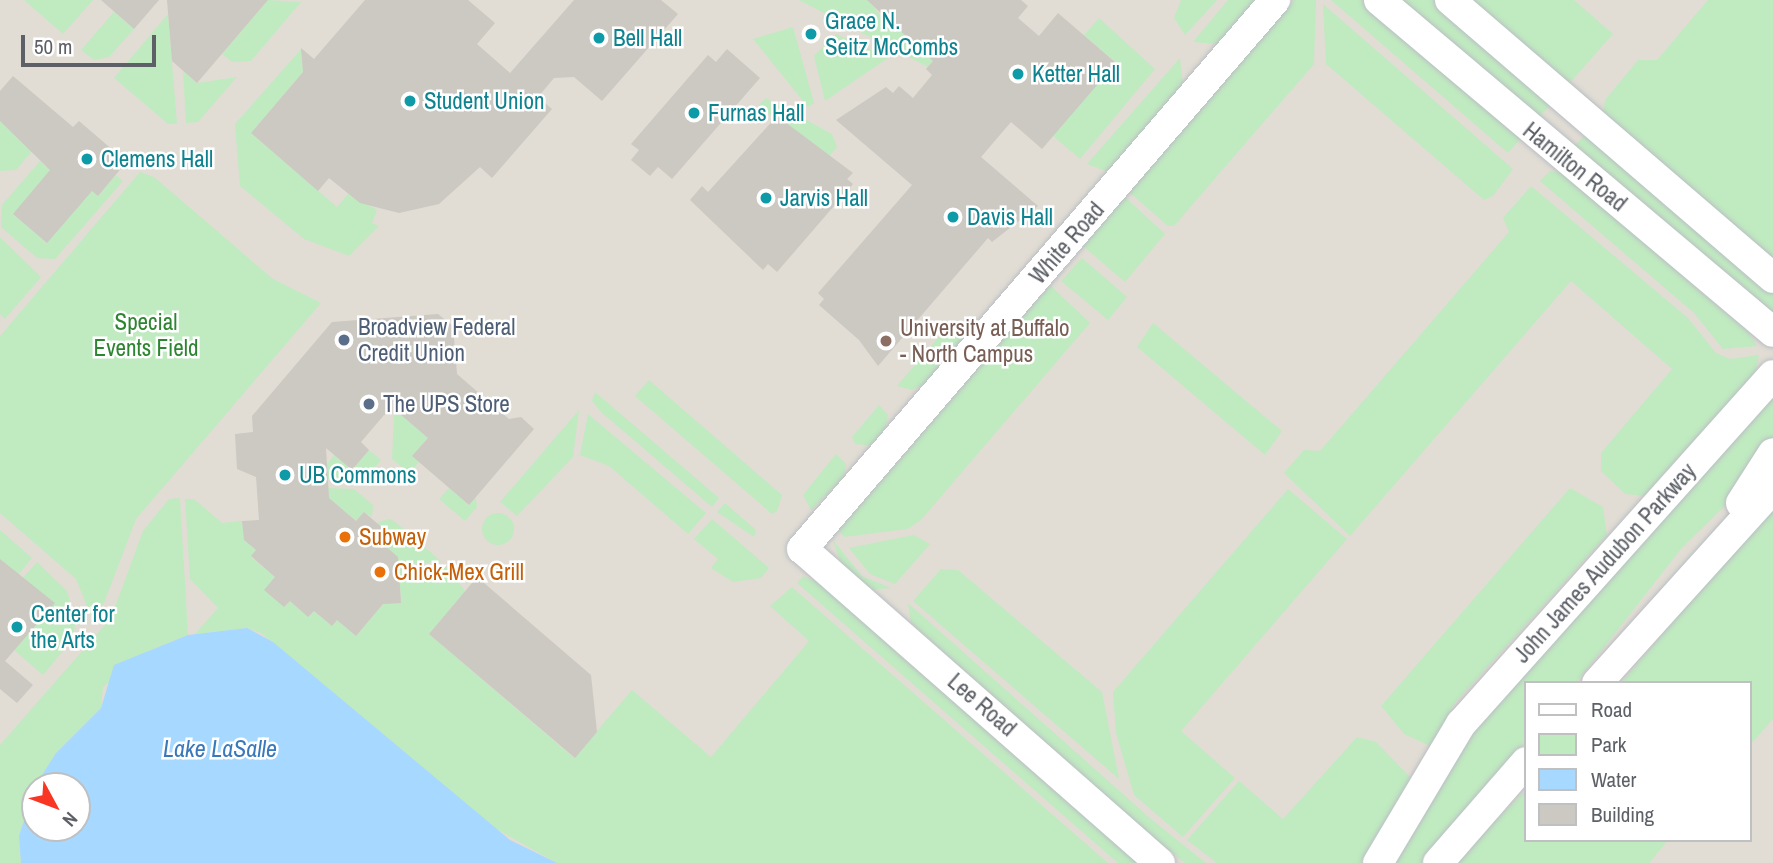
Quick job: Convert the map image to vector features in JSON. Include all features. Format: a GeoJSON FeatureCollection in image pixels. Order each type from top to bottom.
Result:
{"type":"FeatureCollection","features":[{"type":"Feature","properties":{"kind":"street","name":"White Road"},"geometry":{"type":"LineString","coordinates":[[802,549],[1275,0]]}},
{"type":"Feature","properties":{"kind":"street","name":"Hamilton Road"},"geometry":{"type":"LineString","coordinates":[[1379,0],[1773,332]]}},
{"type":"Feature","properties":{"kind":"street","name":"Hamilton Road"},"geometry":{"type":"LineString","coordinates":[[1450,0],[1773,278]]}},
{"type":"Feature","properties":{"kind":"street","name":"John James Audubon Parkway"},"geometry":{"type":"LineString","coordinates":[[1378,863],[1461,724],[1773,374]]}},
{"type":"Feature","properties":{"kind":"street"},"geometry":{"type":"LineString","coordinates":[[1702,565],[1773,453]]}},
{"type":"Feature","properties":{"kind":"street"},"geometry":{"type":"LineString","coordinates":[[1599,681],[1773,488]]}},
{"type":"Feature","properties":{"kind":"street","name":"Lee Road"},"geometry":{"type":"LineString","coordinates":[[802,549],[1160,863]]}},
{"type":"Feature","properties":{"kind":"street"},"geometry":{"type":"LineString","coordinates":[[1438,863],[1524,764]]}},
{"type":"Feature","properties":{"kind":"shaded area","name":"University at Buffalo - North Campus"},"geometry":{"type":"Polygon","coordinates":[[[0,0],[1773,0],[1773,863],[0,863],[0,0]]]}},
{"type":"Feature","properties":{"kind":"green space"},"geometry":{"type":"Polygon","coordinates":[[[24,0],[93,0],[63,34],[24,0]]]}},
{"type":"Feature","properties":{"kind":"green space"},"geometry":{"type":"Polygon","coordinates":[[[268,0],[301,2],[251,61],[232,62],[222,54],[268,0]]]}},
{"type":"Feature","properties":{"kind":"green space"},"geometry":{"type":"Polygon","coordinates":[[[799,0],[872,0],[877,12],[935,58],[928,67],[799,0]]]}},
{"type":"Feature","properties":{"kind":"green space"},"geometry":{"type":"Polygon","coordinates":[[[1181,0],[1217,0],[1185,35],[1174,18],[1181,0]]]}},
{"type":"Feature","properties":{"kind":"green space"},"geometry":{"type":"Polygon","coordinates":[[[1228,0],[1256,0],[1218,44],[1193,42],[1228,0]]]}},
{"type":"Feature","properties":{"kind":"green space"},"geometry":{"type":"Polygon","coordinates":[[[1294,0],[1316,0],[1314,64],[1174,226],[1168,226],[1129,192],[1294,0]]]}},
{"type":"Feature","properties":{"kind":"green space"},"geometry":{"type":"Polygon","coordinates":[[[1331,0],[1362,0],[1522,137],[1508,153],[1331,0]]]}},
{"type":"Feature","properties":{"kind":"green space"},"geometry":{"type":"Polygon","coordinates":[[[1396,0],[1433,0],[1552,103],[1536,121],[1396,0]]]}},
{"type":"Feature","properties":{"kind":"green space"},"geometry":{"type":"Polygon","coordinates":[[[1467,0],[1574,0],[1613,34],[1567,86],[1467,0]]]}},
{"type":"Feature","properties":{"kind":"green space"},"geometry":{"type":"Polygon","coordinates":[[[1708,0],[1773,0],[1773,263],[1603,113],[1605,100],[1638,60],[1657,60],[1708,0]]]}},
{"type":"Feature","properties":{"kind":"green space"},"geometry":{"type":"Polygon","coordinates":[[[1323,4],[1513,169],[1493,196],[1484,200],[1326,64],[1323,4]]]}},
{"type":"Feature","properties":{"kind":"green space"},"geometry":{"type":"Polygon","coordinates":[[[114,12],[134,29],[109,57],[94,60],[81,50],[114,12]]]}},
{"type":"Feature","properties":{"kind":"green space"},"geometry":{"type":"Polygon","coordinates":[[[168,14],[177,124],[168,124],[114,78],[168,14]]]}},
{"type":"Feature","properties":{"kind":"green space"},"geometry":{"type":"Polygon","coordinates":[[[1099,18],[1155,69],[1080,159],[1053,136],[1115,62],[1084,35],[1099,18]]]}},
{"type":"Feature","properties":{"kind":"green space"},"geometry":{"type":"Polygon","coordinates":[[[793,27],[814,103],[808,107],[753,39],[793,27]]]}},
{"type":"Feature","properties":{"kind":"green space"},"geometry":{"type":"Polygon","coordinates":[[[836,34],[888,58],[825,101],[814,56],[836,34]]]}},
{"type":"Feature","properties":{"kind":"green space"},"geometry":{"type":"Polygon","coordinates":[[[302,48],[303,72],[251,133],[337,207],[348,194],[377,210],[372,223],[379,226],[349,256],[304,239],[240,186],[235,124],[302,48]]]}},
{"type":"Feature","properties":{"kind":"green space"},"geometry":{"type":"Polygon","coordinates":[[[1180,58],[1183,85],[1108,172],[1087,164],[1180,58]]]}},
{"type":"Feature","properties":{"kind":"green space"},"geometry":{"type":"Polygon","coordinates":[[[183,71],[197,83],[237,77],[198,122],[186,123],[183,71]]]}},
{"type":"Feature","properties":{"kind":"green space"},"geometry":{"type":"Polygon","coordinates":[[[766,98],[832,134],[837,147],[825,161],[759,105],[766,98]]]}},
{"type":"Feature","properties":{"kind":"green space"},"geometry":{"type":"Polygon","coordinates":[[[0,121],[33,150],[16,170],[0,171],[0,121]]]}},
{"type":"Feature","properties":{"kind":"green space"},"geometry":{"type":"Polygon","coordinates":[[[1585,135],[1759,280],[1773,294],[1773,312],[1573,147],[1585,135]]]}},
{"type":"Feature","properties":{"kind":"green space"},"geometry":{"type":"Polygon","coordinates":[[[54,158],[60,163],[13,214],[47,243],[90,189],[98,196],[116,175],[123,181],[55,259],[37,258],[1,227],[2,205],[40,161],[46,167],[54,158]]]}},
{"type":"Feature","properties":{"kind":"green space"},"geometry":{"type":"Polygon","coordinates":[[[1550,171],[1563,173],[1749,333],[1757,346],[1723,349],[1694,313],[1540,181],[1550,171]]]}},
{"type":"Feature","properties":{"kind":"green space","name":"Special Events Field"},"geometry":{"type":"Polygon","coordinates":[[[140,172],[154,177],[273,279],[321,303],[136,519],[104,603],[91,616],[76,579],[0,513],[0,336],[140,172]]]}},
{"type":"Feature","properties":{"kind":"green space"},"geometry":{"type":"Polygon","coordinates":[[[1531,186],[1688,318],[1716,353],[1730,359],[1759,355],[1755,376],[1646,496],[1625,494],[1601,471],[1601,453],[1672,369],[1571,281],[1350,536],[1284,473],[1304,450],[1320,451],[1509,232],[1503,218],[1531,186]]]}},
{"type":"Feature","properties":{"kind":"green space"},"geometry":{"type":"Polygon","coordinates":[[[1125,197],[1165,234],[1125,282],[1083,246],[1125,197]]]}},
{"type":"Feature","properties":{"kind":"green space"},"geometry":{"type":"Polygon","coordinates":[[[0,237],[41,277],[5,319],[0,314],[0,237]]]}},
{"type":"Feature","properties":{"kind":"green space"},"geometry":{"type":"Polygon","coordinates":[[[1082,258],[1127,297],[1108,320],[1061,281],[1082,258]]]}},
{"type":"Feature","properties":{"kind":"green space"},"geometry":{"type":"Polygon","coordinates":[[[1050,285],[1090,323],[920,521],[907,529],[844,537],[839,530],[1050,285]]]}},
{"type":"Feature","properties":{"kind":"green space"},"geometry":{"type":"Polygon","coordinates":[[[1153,323],[1282,431],[1265,455],[1137,347],[1153,323]]]}},
{"type":"Feature","properties":{"kind":"green space"},"geometry":{"type":"Polygon","coordinates":[[[950,324],[963,341],[926,384],[912,390],[897,386],[950,324]]]}},
{"type":"Feature","properties":{"kind":"green space"},"geometry":{"type":"Polygon","coordinates":[[[649,380],[782,495],[777,511],[772,514],[635,396],[649,380]]]}},
{"type":"Feature","properties":{"kind":"green space"},"geometry":{"type":"Polygon","coordinates":[[[595,392],[719,498],[712,507],[601,412],[592,401],[595,392]]]}},
{"type":"Feature","properties":{"kind":"green space"},"geometry":{"type":"Polygon","coordinates":[[[1773,398],[1773,441],[1739,492],[1681,549],[1578,681],[1524,681],[1524,742],[1427,863],[1386,863],[1460,746],[1773,398]]]}},
{"type":"Feature","properties":{"kind":"green space"},"geometry":{"type":"Polygon","coordinates":[[[879,405],[888,415],[885,431],[871,446],[855,444],[852,437],[879,405]]]}},
{"type":"Feature","properties":{"kind":"green space"},"geometry":{"type":"Polygon","coordinates":[[[579,410],[573,457],[517,516],[500,502],[579,410]]]}},
{"type":"Feature","properties":{"kind":"green space"},"geometry":{"type":"Polygon","coordinates":[[[400,414],[428,438],[412,456],[419,462],[409,473],[392,459],[394,415],[400,414]]]}},
{"type":"Feature","properties":{"kind":"green space"},"geometry":{"type":"Polygon","coordinates":[[[588,414],[706,513],[688,534],[609,466],[580,455],[588,414]]]}},
{"type":"Feature","properties":{"kind":"green space"},"geometry":{"type":"Polygon","coordinates":[[[369,450],[381,460],[367,476],[328,479],[327,464],[334,455],[352,470],[369,450]]]}},
{"type":"Feature","properties":{"kind":"green space"},"geometry":{"type":"Polygon","coordinates":[[[836,454],[846,464],[844,477],[811,510],[803,495],[836,454]]]}},
{"type":"Feature","properties":{"kind":"green space"},"geometry":{"type":"Polygon","coordinates":[[[328,488],[354,489],[373,505],[372,517],[364,512],[356,521],[329,498],[328,488]]]}},
{"type":"Feature","properties":{"kind":"green space"},"geometry":{"type":"Polygon","coordinates":[[[449,488],[469,505],[476,497],[477,507],[465,521],[439,499],[449,488]]]}},
{"type":"Feature","properties":{"kind":"green space"},"geometry":{"type":"Polygon","coordinates":[[[1570,488],[1603,507],[1607,535],[1454,704],[1432,747],[1404,734],[1381,706],[1570,488]]]}},
{"type":"Feature","properties":{"kind":"green space"},"geometry":{"type":"Polygon","coordinates":[[[1288,489],[1347,539],[1181,731],[1235,778],[1183,837],[1134,795],[1116,733],[1113,692],[1288,489]]]}},
{"type":"Feature","properties":{"kind":"green space"},"geometry":{"type":"Polygon","coordinates":[[[180,498],[188,635],[150,650],[103,687],[101,708],[56,753],[44,772],[21,772],[21,863],[0,863],[0,745],[111,618],[143,531],[169,499],[180,498]]]}},
{"type":"Feature","properties":{"kind":"green space"},"geometry":{"type":"Polygon","coordinates":[[[185,499],[194,499],[222,523],[242,521],[244,540],[256,550],[251,557],[275,577],[284,607],[290,601],[308,617],[314,611],[332,626],[337,620],[356,636],[383,604],[401,602],[399,569],[447,567],[465,591],[429,634],[574,758],[632,690],[711,757],[809,641],[770,606],[792,587],[1108,863],[557,863],[493,827],[261,633],[247,628],[195,634],[218,608],[190,579],[185,499]]]}},
{"type":"Feature","properties":{"kind":"green space"},"geometry":{"type":"Polygon","coordinates":[[[725,503],[756,530],[754,537],[717,512],[725,503]]]}},
{"type":"Feature","properties":{"kind":"green space"},"geometry":{"type":"Polygon","coordinates":[[[1773,504],[1773,719],[1752,743],[1752,681],[1623,681],[1773,504]]]}},
{"type":"Feature","properties":{"kind":"green space"},"geometry":{"type":"Polygon","coordinates":[[[498,513],[510,517],[514,529],[510,541],[498,545],[486,541],[482,529],[486,517],[498,513]]]}},
{"type":"Feature","properties":{"kind":"green space"},"geometry":{"type":"Polygon","coordinates":[[[389,519],[442,562],[398,564],[376,538],[384,529],[377,523],[389,519]]]}},
{"type":"Feature","properties":{"kind":"green space"},"geometry":{"type":"Polygon","coordinates":[[[712,519],[769,568],[761,578],[733,582],[711,568],[718,559],[694,539],[712,519]]]}},
{"type":"Feature","properties":{"kind":"green space"},"geometry":{"type":"Polygon","coordinates":[[[0,530],[32,558],[18,575],[0,559],[0,530]]]}},
{"type":"Feature","properties":{"kind":"green space"},"geometry":{"type":"Polygon","coordinates":[[[914,535],[930,544],[895,584],[870,574],[849,548],[914,535]]]}},
{"type":"Feature","properties":{"kind":"green space"},"geometry":{"type":"Polygon","coordinates":[[[833,540],[862,576],[891,588],[872,590],[841,565],[833,540]]]}},
{"type":"Feature","properties":{"kind":"green space"},"geometry":{"type":"Polygon","coordinates":[[[37,562],[67,591],[76,622],[72,640],[43,675],[14,650],[54,603],[22,579],[37,562]]]}},
{"type":"Feature","properties":{"kind":"green space"},"geometry":{"type":"Polygon","coordinates":[[[941,569],[958,570],[1102,692],[1119,779],[913,601],[941,569]]]}},
{"type":"Feature","properties":{"kind":"green space"},"geometry":{"type":"Polygon","coordinates":[[[803,576],[817,582],[1137,863],[1118,863],[797,583],[803,576]]]}},
{"type":"Feature","properties":{"kind":"green space"},"geometry":{"type":"Polygon","coordinates":[[[908,603],[1151,819],[1206,863],[1185,863],[1138,825],[911,623],[908,603]]]}},
{"type":"Feature","properties":{"kind":"green space"},"geometry":{"type":"Polygon","coordinates":[[[1357,737],[1376,742],[1414,781],[1371,863],[1217,863],[1187,840],[1239,781],[1283,819],[1357,737]]]}},
{"type":"Feature","properties":{"kind":"green space"},"geometry":{"type":"Polygon","coordinates":[[[1524,792],[1524,842],[1666,842],[1649,863],[1454,863],[1524,792]]]}},
{"type":"Feature","properties":{"kind":"water","name":"Lake LaSalle"},"geometry":{"type":"Polygon","coordinates":[[[247,628],[273,642],[510,840],[557,863],[21,863],[19,836],[21,830],[21,842],[91,842],[91,772],[44,772],[56,753],[101,708],[114,665],[188,635],[247,628]]]}},
{"type":"Feature","properties":{"kind":"building"},"geometry":{"type":"Polygon","coordinates":[[[101,0],[159,0],[134,29],[101,0]]]}},
{"type":"Feature","properties":{"kind":"building"},"geometry":{"type":"Polygon","coordinates":[[[167,0],[268,0],[197,83],[172,61],[167,0]]]}},
{"type":"Feature","properties":{"kind":"building","name":"Student Union"},"geometry":{"type":"Polygon","coordinates":[[[365,0],[468,0],[495,23],[477,44],[510,73],[574,0],[661,0],[678,14],[602,101],[574,77],[554,78],[538,97],[552,109],[492,178],[480,167],[439,204],[399,213],[360,203],[329,178],[318,191],[251,133],[303,72],[301,48],[314,59],[365,0]]]}},
{"type":"Feature","properties":{"kind":"building"},"geometry":{"type":"Polygon","coordinates":[[[867,0],[1021,0],[1028,6],[1018,18],[1039,36],[1058,13],[1116,63],[1042,149],[1011,122],[981,157],[1038,206],[992,242],[988,238],[878,366],[859,340],[819,305],[824,299],[818,293],[912,185],[836,120],[886,87],[893,93],[899,86],[913,98],[932,75],[926,69],[933,61],[867,0]]]}},
{"type":"Feature","properties":{"kind":"building","name":"Furnas Hall"},"geometry":{"type":"Polygon","coordinates":[[[727,49],[760,78],[672,179],[658,167],[650,176],[631,160],[639,150],[631,144],[708,55],[716,62],[727,49]]]}},
{"type":"Feature","properties":{"kind":"building","name":"Clemens Hall"},"geometry":{"type":"Polygon","coordinates":[[[13,76],[73,127],[79,121],[121,157],[123,166],[98,196],[92,191],[47,243],[13,214],[50,170],[0,121],[0,91],[13,76]]]}},
{"type":"Feature","properties":{"kind":"building","name":"Jarvis Hall"},"geometry":{"type":"Polygon","coordinates":[[[777,116],[853,173],[847,179],[853,184],[777,272],[768,264],[763,270],[690,200],[702,186],[708,192],[777,116]]]}},
{"type":"Feature","properties":{"kind":"building","name":"UB Commons"},"geometry":{"type":"Polygon","coordinates":[[[438,314],[453,326],[457,374],[509,419],[521,417],[534,429],[469,505],[412,456],[428,438],[400,414],[384,415],[361,442],[369,450],[352,470],[326,448],[329,498],[356,521],[364,512],[384,529],[376,538],[398,557],[401,603],[383,604],[356,636],[337,620],[332,626],[314,611],[308,617],[290,601],[284,607],[264,590],[275,577],[251,556],[256,550],[244,540],[242,521],[259,520],[256,477],[237,469],[235,434],[253,432],[252,416],[332,322],[438,314]]]}},
{"type":"Feature","properties":{"kind":"building","name":"Center for the Arts"},"geometry":{"type":"Polygon","coordinates":[[[0,559],[55,603],[5,661],[33,685],[17,703],[0,689],[0,559]]]}},
{"type":"Feature","properties":{"kind":"building"},"geometry":{"type":"Polygon","coordinates":[[[477,577],[591,675],[597,732],[575,758],[429,634],[477,577]]]}},
{"type":"Feature","properties":{"kind":"place","name":"Grace N. Seitz McCombs"},"geometry":{"type":"Point","coordinates":[811,34]}},
{"type":"Feature","properties":{"kind":"place","name":"Bell Hall"},"geometry":{"type":"Point","coordinates":[599,38]}},
{"type":"Feature","properties":{"kind":"place","name":"Ketter Hall"},"geometry":{"type":"Point","coordinates":[1018,74]}},
{"type":"Feature","properties":{"kind":"place","name":"Student Union"},"geometry":{"type":"Point","coordinates":[410,101]}},
{"type":"Feature","properties":{"kind":"place","name":"Furnas Hall"},"geometry":{"type":"Point","coordinates":[694,113]}},
{"type":"Feature","properties":{"kind":"place","name":"Clemens Hall"},"geometry":{"type":"Point","coordinates":[87,159]}},
{"type":"Feature","properties":{"kind":"place","name":"Jarvis Hall"},"geometry":{"type":"Point","coordinates":[766,198]}},
{"type":"Feature","properties":{"kind":"place","name":"Davis Hall"},"geometry":{"type":"Point","coordinates":[953,217]}},
{"type":"Feature","properties":{"kind":"place","name":"Broadview Federal Credit Union"},"geometry":{"type":"Point","coordinates":[344,340]}},
{"type":"Feature","properties":{"kind":"place","name":"University at Buffalo - North Campus"},"geometry":{"type":"Point","coordinates":[886,341]}},
{"type":"Feature","properties":{"kind":"place","name":"The UPS Store"},"geometry":{"type":"Point","coordinates":[369,404]}},
{"type":"Feature","properties":{"kind":"place","name":"UB Commons"},"geometry":{"type":"Point","coordinates":[285,475]}},
{"type":"Feature","properties":{"kind":"place","name":"Subway"},"geometry":{"type":"Point","coordinates":[345,537]}},
{"type":"Feature","properties":{"kind":"place","name":"Chick-Mex Grill"},"geometry":{"type":"Point","coordinates":[380,572]}},
{"type":"Feature","properties":{"kind":"place","name":"Center for the Arts"},"geometry":{"type":"Point","coordinates":[17,627]}}]}
